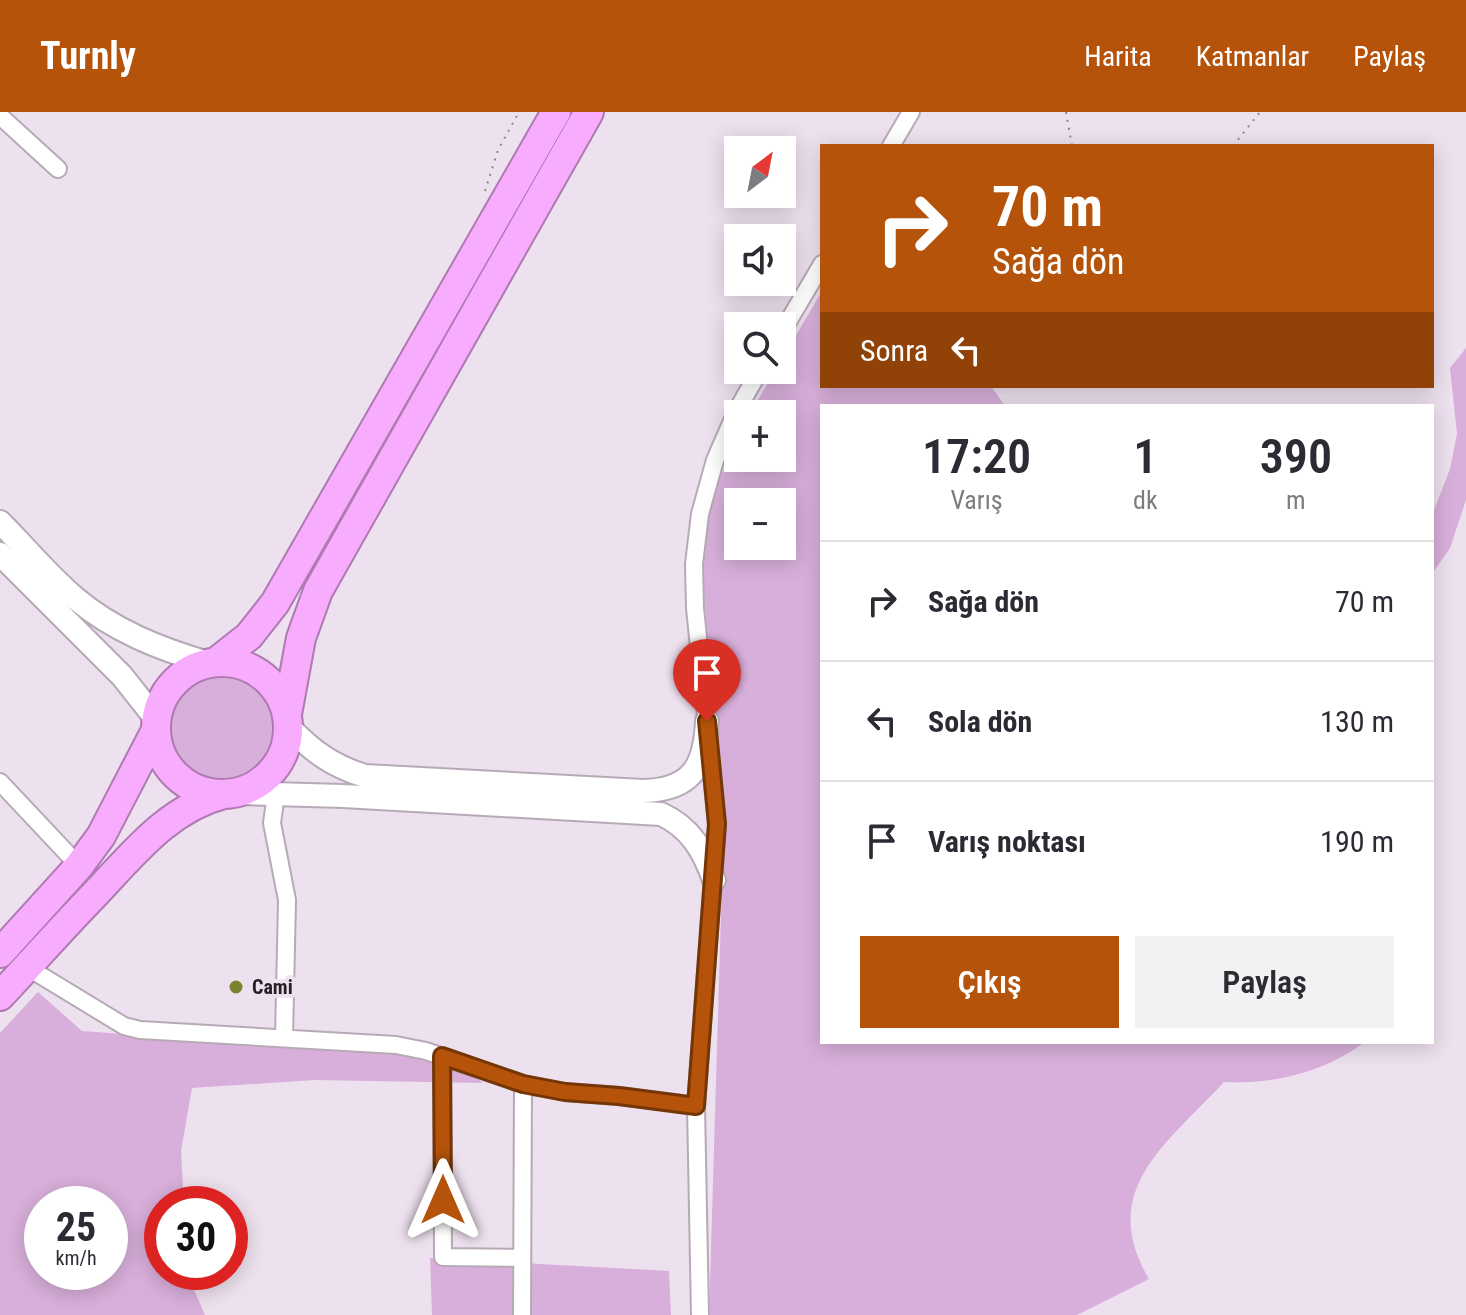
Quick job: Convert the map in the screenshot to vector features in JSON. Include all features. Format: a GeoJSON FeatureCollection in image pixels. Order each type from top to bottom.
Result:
{"type":"FeatureCollection","features":[{"type":"Feature","properties":{"kind":"highway"},"geometry":{"type":"LineString","coordinates":[[0,953],[79,866],[111,820],[170,687],[187,672],[212,663],[258,626],[275,603],[556,112]]}},
{"type":"Feature","properties":{"kind":"highway"},"geometry":{"type":"LineString","coordinates":[[0,996],[147,839],[181,811],[257,784],[274,769],[285,749],[301,638],[318,591],[589,112]]}},
{"type":"Feature","properties":{"kind":"highway"},"geometry":{"type":"LineString","coordinates":[[212,663],[243,665],[263,676],[278,693],[288,720]]}},
{"type":"Feature","properties":{"kind":"highway"},"geometry":{"type":"LineString","coordinates":[[156,724],[161,752],[173,772],[191,786],[213,793],[230,793]]}},
{"type":"Feature","properties":{"kind":"main road"},"geometry":{"type":"LineString","coordinates":[[0,522],[73,596],[100,616],[144,641],[212,663]]}},
{"type":"Feature","properties":{"kind":"main road"},"geometry":{"type":"LineString","coordinates":[[0,554],[122,676],[156,724]]}},
{"type":"Feature","properties":{"kind":"main road"},"geometry":{"type":"LineString","coordinates":[[288,720],[316,754],[335,766],[365,776],[643,791],[675,786],[694,773],[705,752],[707,721]]}},
{"type":"Feature","properties":{"kind":"main road"},"geometry":{"type":"LineString","coordinates":[[230,793],[661,814],[682,826],[696,842],[714,880]]}},
{"type":"Feature","properties":{"kind":"street"},"geometry":{"type":"LineString","coordinates":[[892,144],[911,112]]}},
{"type":"Feature","properties":{"kind":"street"},"geometry":{"type":"LineString","coordinates":[[0,116],[58,169]]}},
{"type":"Feature","properties":{"kind":"street"},"geometry":{"type":"LineString","coordinates":[[794,312],[820,267]]}},
{"type":"Feature","properties":{"kind":"street"},"geometry":{"type":"LineString","coordinates":[[700,1315],[696,1106],[717,824],[694,586],[697,528],[715,460],[752,384]]}},
{"type":"Feature","properties":{"kind":"street"},"geometry":{"type":"LineString","coordinates":[[0,782],[79,866]]}},
{"type":"Feature","properties":{"kind":"street"},"geometry":{"type":"LineString","coordinates":[[276,794],[272,823],[287,900],[284,1037]]}},
{"type":"Feature","properties":{"kind":"street"},"geometry":{"type":"LineString","coordinates":[[27,967],[124,1026],[140,1030],[396,1045],[442,1056],[523,1084],[565,1092],[696,1106]]}},
{"type":"Feature","properties":{"kind":"street"},"geometry":{"type":"LineString","coordinates":[[442,1056],[443,1257],[522,1258]]}},
{"type":"Feature","properties":{"kind":"street"},"geometry":{"type":"LineString","coordinates":[[522,1315],[523,1084]]}},
{"type":"Feature","properties":{"kind":"path"},"geometry":{"type":"LineString","coordinates":[[491,228],[484,202],[489,174],[519,112]]}},
{"type":"Feature","properties":{"kind":"path"},"geometry":{"type":"LineString","coordinates":[[1066,112],[1072,144]]}},
{"type":"Feature","properties":{"kind":"path"},"geometry":{"type":"LineString","coordinates":[[1235,144],[1260,112]]}},
{"type":"Feature","properties":{"kind":"shaded area"},"geometry":{"type":"Polygon","coordinates":[[[820,294],[820,388],[992,388],[1004,404],[820,404],[820,1044],[1362,1044],[1332,1062],[1298,1074],[1262,1081],[1224,1082],[1162,1147],[1135,1193],[1131,1219],[1135,1247],[1149,1279],[1077,1315],[709,1315],[723,848],[701,551],[711,498],[724,468],[724,472],[796,472],[796,400],[758,400],[767,384],[796,384],[796,335],[820,294]]]}},
{"type":"Feature","properties":{"kind":"shaded area"},"geometry":{"type":"Polygon","coordinates":[[[1466,348],[1466,500],[1450,548],[1434,571],[1434,510],[1450,469],[1457,434],[1450,368],[1466,348]]]}},
{"type":"Feature","properties":{"kind":"shaded area"},"geometry":{"type":"Polygon","coordinates":[[[222,674],[243,678],[260,690],[272,707],[276,728],[272,749],[260,766],[243,778],[222,782],[201,778],[184,766],[172,749],[168,728],[172,707],[184,690],[201,678],[222,674]]]}},
{"type":"Feature","properties":{"kind":"shaded area"},"geometry":{"type":"Polygon","coordinates":[[[38,992],[82,1031],[234,1042],[394,1045],[468,1072],[483,1083],[315,1080],[192,1088],[181,1151],[183,1186],[144,1186],[144,1290],[194,1290],[205,1315],[0,1315],[0,1033],[38,992]]]}},
{"type":"Feature","properties":{"kind":"shaded area"},"geometry":{"type":"Polygon","coordinates":[[[430,1258],[669,1271],[671,1315],[432,1315],[430,1258]]]}},
{"type":"Feature","properties":{"kind":"place","name":"Cami"},"geometry":{"type":"Point","coordinates":[236,987]}},
{"type":"Feature","properties":{"kind":"route"},"geometry":{"type":"LineString","coordinates":[[443,1200],[442,1056],[523,1084],[565,1092],[696,1106],[717,824],[707,721]]}}]}
